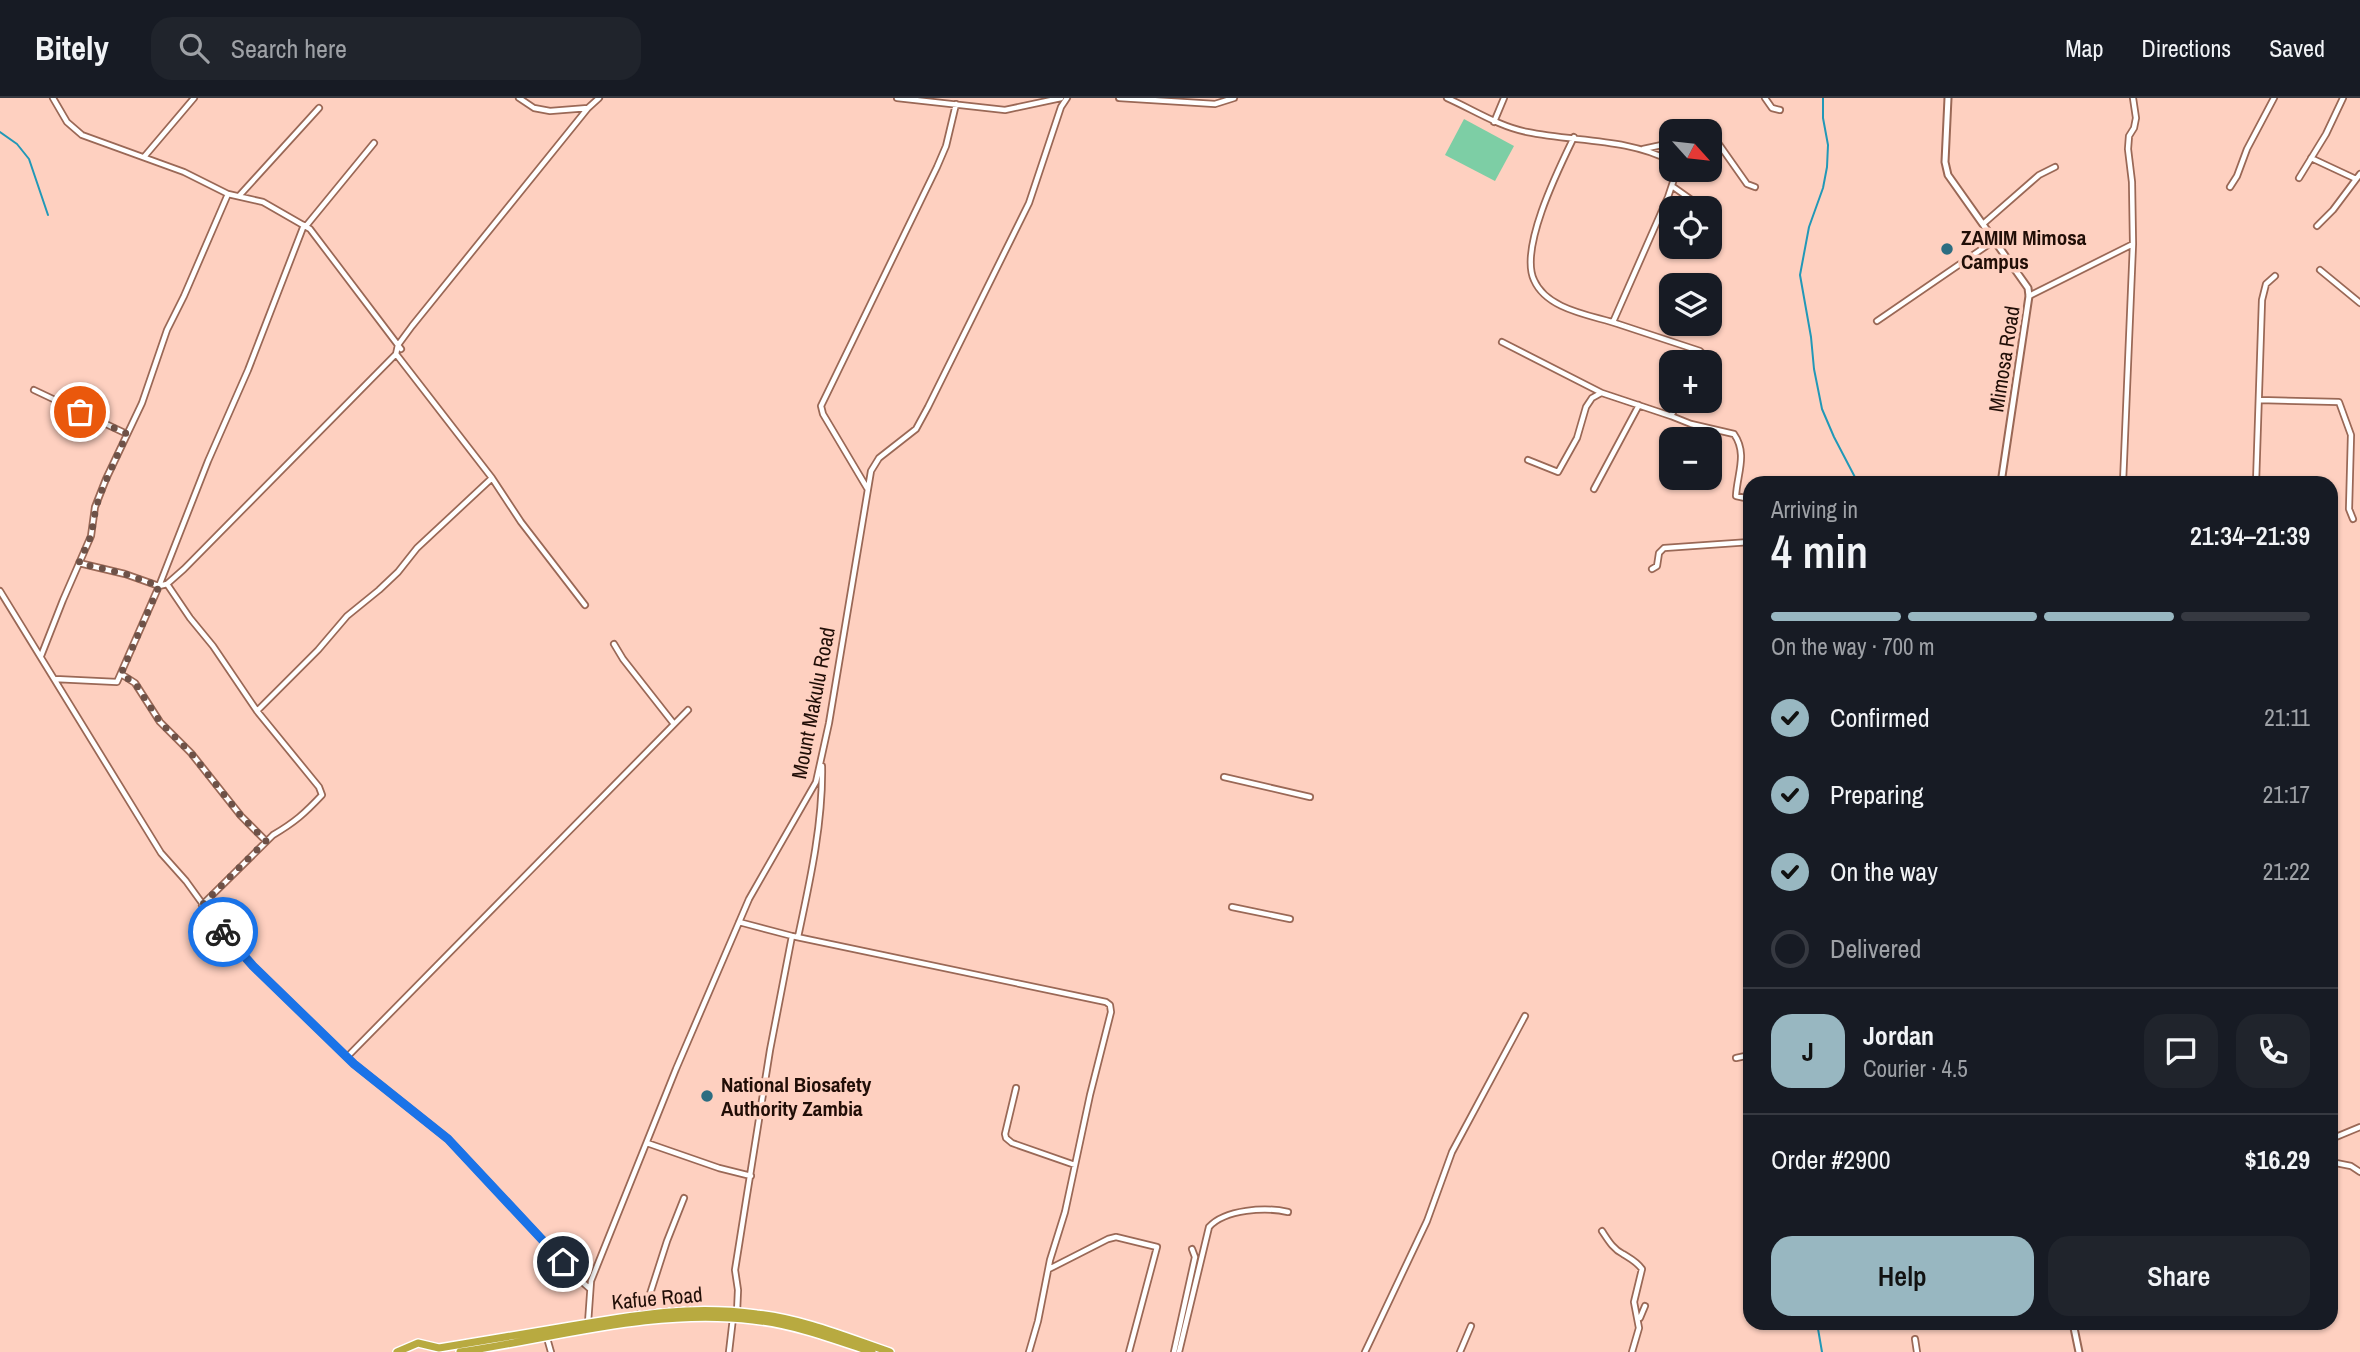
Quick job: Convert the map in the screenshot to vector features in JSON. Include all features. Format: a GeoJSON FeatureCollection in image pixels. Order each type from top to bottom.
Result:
{"type":"FeatureCollection","features":[{"type":"Feature","properties":{"kind":"highway","name":"Kafue Road"},"geometry":{"type":"LineString","coordinates":[[410,1349],[418,1343],[426,1349],[439,1348],[640,1314],[701,1310],[804,1323],[890,1352]]}},
{"type":"Feature","properties":{"kind":"highway","name":"Kafue Road"},"geometry":{"type":"LineString","coordinates":[[460,1352],[665,1319],[735,1315],[802,1330],[872,1352]]}},
{"type":"Feature","properties":{"kind":"highway"},"geometry":{"type":"LineString","coordinates":[[397,1352],[410,1349]]}},
{"type":"Feature","properties":{"kind":"street"},"geometry":{"type":"LineString","coordinates":[[54,98],[63,117],[78,132],[198,178],[228,194],[267,204],[305,226],[399,347]]}},
{"type":"Feature","properties":{"kind":"street"},"geometry":{"type":"LineString","coordinates":[[144,157],[194,98]]}},
{"type":"Feature","properties":{"kind":"street"},"geometry":{"type":"LineString","coordinates":[[519,98],[538,110],[588,108]]}},
{"type":"Feature","properties":{"kind":"street"},"geometry":{"type":"LineString","coordinates":[[529,98],[529,105]]}},
{"type":"Feature","properties":{"kind":"street"},"geometry":{"type":"LineString","coordinates":[[79,563],[125,574],[159,586],[167,584],[193,561],[396,354],[588,108],[599,98]]}},
{"type":"Feature","properties":{"kind":"street"},"geometry":{"type":"LineString","coordinates":[[897,98],[1005,110],[1064,98]]}},
{"type":"Feature","properties":{"kind":"street","name":"Mount Makulu Road"},"geometry":{"type":"LineString","coordinates":[[588,1323],[589,1288],[609,1232],[739,922],[773,854],[811,792],[822,761],[871,471],[878,458],[911,434],[928,407],[1029,203],[1064,98]]}},
{"type":"Feature","properties":{"kind":"street"},"geometry":{"type":"LineString","coordinates":[[1119,98],[1215,104],[1234,98]]}},
{"type":"Feature","properties":{"kind":"street"},"geometry":{"type":"LineString","coordinates":[[1447,98],[1494,122],[1527,132],[1574,137],[1638,149],[1659,156]]}},
{"type":"Feature","properties":{"kind":"street"},"geometry":{"type":"LineString","coordinates":[[1466,107],[1469,98]]}},
{"type":"Feature","properties":{"kind":"street"},"geometry":{"type":"LineString","coordinates":[[1494,122],[1504,98]]}},
{"type":"Feature","properties":{"kind":"street"},"geometry":{"type":"LineString","coordinates":[[1765,98],[1772,108],[1780,110]]}},
{"type":"Feature","properties":{"kind":"street","name":"Mimosa Road"},"geometry":{"type":"LineString","coordinates":[[1948,98],[1945,162],[1948,174],[2028,288],[2002,476]]}},
{"type":"Feature","properties":{"kind":"street"},"geometry":{"type":"LineString","coordinates":[[2123,476],[2133,244],[2132,182],[2127,149],[2136,118],[2133,98]]}},
{"type":"Feature","properties":{"kind":"street"},"geometry":{"type":"LineString","coordinates":[[2230,187],[2274,98]]}},
{"type":"Feature","properties":{"kind":"street"},"geometry":{"type":"LineString","coordinates":[[2299,178],[2343,98]]}},
{"type":"Feature","properties":{"kind":"street"},"geometry":{"type":"LineString","coordinates":[[867,488],[823,414],[822,402],[940,161],[956,104]]}},
{"type":"Feature","properties":{"kind":"street"},"geometry":{"type":"LineString","coordinates":[[239,196],[319,108]]}},
{"type":"Feature","properties":{"kind":"street"},"geometry":{"type":"LineString","coordinates":[[1574,137],[1546,199],[1533,245],[1531,271],[1537,286],[1555,302],[1595,318],[1697,350]]}},
{"type":"Feature","properties":{"kind":"street"},"geometry":{"type":"LineString","coordinates":[[55,679],[117,682],[159,586],[305,226],[374,144]]}},
{"type":"Feature","properties":{"kind":"street"},"geometry":{"type":"LineString","coordinates":[[1638,149],[1659,145]]}},
{"type":"Feature","properties":{"kind":"street"},"geometry":{"type":"LineString","coordinates":[[1722,149],[1747,184],[1755,187]]}},
{"type":"Feature","properties":{"kind":"street"},"geometry":{"type":"LineString","coordinates":[[2311,159],[2356,179]]}},
{"type":"Feature","properties":{"kind":"street"},"geometry":{"type":"LineString","coordinates":[[1983,224],[2039,175],[2056,167]]}},
{"type":"Feature","properties":{"kind":"street"},"geometry":{"type":"LineString","coordinates":[[2317,226],[2333,210],[2360,174]]}},
{"type":"Feature","properties":{"kind":"street"},"geometry":{"type":"LineString","coordinates":[[1613,322],[1673,182]]}},
{"type":"Feature","properties":{"kind":"street"},"geometry":{"type":"LineString","coordinates":[[1672,186],[1686,196]]}},
{"type":"Feature","properties":{"kind":"street"},"geometry":{"type":"LineString","coordinates":[[41,656],[91,536],[103,487],[145,396],[167,330],[228,194]]}},
{"type":"Feature","properties":{"kind":"street"},"geometry":{"type":"LineString","coordinates":[[1877,321],[1995,240]]}},
{"type":"Feature","properties":{"kind":"street"},"geometry":{"type":"LineString","coordinates":[[2029,296],[2133,244]]}},
{"type":"Feature","properties":{"kind":"street"},"geometry":{"type":"LineString","coordinates":[[2320,270],[2360,303]]}},
{"type":"Feature","properties":{"kind":"street"},"geometry":{"type":"LineString","coordinates":[[2256,476],[2262,300],[2266,284],[2275,276]]}},
{"type":"Feature","properties":{"kind":"street"},"geometry":{"type":"LineString","coordinates":[[1502,342],[1602,393],[1692,424],[1734,434],[1742,463],[1736,496],[1743,498]]}},
{"type":"Feature","properties":{"kind":"street"},"geometry":{"type":"LineString","coordinates":[[396,354],[492,478],[521,522],[585,605]]}},
{"type":"Feature","properties":{"kind":"street"},"geometry":{"type":"LineString","coordinates":[[34,390],[127,434]]}},
{"type":"Feature","properties":{"kind":"street"},"geometry":{"type":"LineString","coordinates":[[1528,460],[1558,472],[1577,438],[1586,407],[1592,398],[1602,393]]}},
{"type":"Feature","properties":{"kind":"street"},"geometry":{"type":"LineString","coordinates":[[2259,400],[2339,401],[2351,431],[2349,509],[2353,519]]}},
{"type":"Feature","properties":{"kind":"street"},"geometry":{"type":"LineString","coordinates":[[1594,489],[1639,405]]}},
{"type":"Feature","properties":{"kind":"street"},"geometry":{"type":"LineString","coordinates":[[257,711],[318,650],[347,616],[389,581],[417,548],[492,478]]}},
{"type":"Feature","properties":{"kind":"street"},"geometry":{"type":"LineString","coordinates":[[1652,569],[1657,566],[1659,554],[1664,548],[1743,542]]}},
{"type":"Feature","properties":{"kind":"street"},"geometry":{"type":"LineString","coordinates":[[167,584],[257,711],[319,787],[321,795],[295,822],[266,841],[202,905]]}},
{"type":"Feature","properties":{"kind":"street"},"geometry":{"type":"LineString","coordinates":[[0,591],[161,853],[253,966],[347,1057],[448,1139],[589,1288]]}},
{"type":"Feature","properties":{"kind":"street"},"geometry":{"type":"LineString","coordinates":[[614,644],[674,724]]}},
{"type":"Feature","properties":{"kind":"street"},"geometry":{"type":"LineString","coordinates":[[121,674],[135,683],[160,722],[191,753],[241,816],[266,841]]}},
{"type":"Feature","properties":{"kind":"street"},"geometry":{"type":"LineString","coordinates":[[347,1057],[688,710]]}},
{"type":"Feature","properties":{"kind":"street"},"geometry":{"type":"LineString","coordinates":[[729,1352],[738,1290],[735,1270],[768,1061],[795,936],[808,893],[819,819],[822,761]]}},
{"type":"Feature","properties":{"kind":"street"},"geometry":{"type":"LineString","coordinates":[[1224,777],[1310,797]]}},
{"type":"Feature","properties":{"kind":"street"},"geometry":{"type":"LineString","coordinates":[[1232,907],[1290,919]]}},
{"type":"Feature","properties":{"kind":"street"},"geometry":{"type":"LineString","coordinates":[[739,922],[1110,1004],[1111,1012],[1065,1212],[1029,1352]]}},
{"type":"Feature","properties":{"kind":"street"},"geometry":{"type":"LineString","coordinates":[[1365,1352],[1427,1221],[1456,1143],[1525,1016]]}},
{"type":"Feature","properties":{"kind":"street"},"geometry":{"type":"LineString","coordinates":[[1736,1058],[1743,1056]]}},
{"type":"Feature","properties":{"kind":"street"},"geometry":{"type":"LineString","coordinates":[[1016,1088],[1006,1138],[1012,1143],[1075,1165]]}},
{"type":"Feature","properties":{"kind":"street"},"geometry":{"type":"LineString","coordinates":[[2338,1136],[2360,1127]]}},
{"type":"Feature","properties":{"kind":"street"},"geometry":{"type":"LineString","coordinates":[[647,1143],[751,1176]]}},
{"type":"Feature","properties":{"kind":"street"},"geometry":{"type":"LineString","coordinates":[[2338,1163],[2351,1166],[2360,1172]]}},
{"type":"Feature","properties":{"kind":"street"},"geometry":{"type":"LineString","coordinates":[[640,1314],[642,1304],[649,1297],[684,1198]]}},
{"type":"Feature","properties":{"kind":"street"},"geometry":{"type":"LineString","coordinates":[[1176,1352],[1209,1227],[1228,1216],[1263,1208],[1287,1212]]}},
{"type":"Feature","properties":{"kind":"street"},"geometry":{"type":"LineString","coordinates":[[1602,1231],[1621,1254],[1636,1260],[1642,1269],[1634,1302],[1639,1328],[1632,1352]]}},
{"type":"Feature","properties":{"kind":"street"},"geometry":{"type":"LineString","coordinates":[[1049,1269],[1116,1237],[1157,1247],[1129,1352]]}},
{"type":"Feature","properties":{"kind":"street"},"geometry":{"type":"LineString","coordinates":[[1176,1352],[1195,1257],[1192,1249]]}},
{"type":"Feature","properties":{"kind":"street"},"geometry":{"type":"LineString","coordinates":[[1639,1320],[1645,1306]]}},
{"type":"Feature","properties":{"kind":"street"},"geometry":{"type":"LineString","coordinates":[[1460,1352],[1471,1326]]}},
{"type":"Feature","properties":{"kind":"street"},"geometry":{"type":"LineString","coordinates":[[2075,1330],[2080,1352]]}},
{"type":"Feature","properties":{"kind":"street"},"geometry":{"type":"LineString","coordinates":[[547,1338],[551,1352]]}},
{"type":"Feature","properties":{"kind":"street"},"geometry":{"type":"LineString","coordinates":[[1915,1339],[1917,1352]]}},
{"type":"Feature","properties":{"kind":"green space"},"geometry":{"type":"Polygon","coordinates":[[[1464,119],[1514,146],[1495,181],[1445,155],[1464,119]]]}},
{"type":"Feature","properties":{"kind":"waterway"},"geometry":{"type":"LineString","coordinates":[[1823,98],[1823,118],[1828,145],[1827,167],[1823,188],[1809,227],[1800,275],[1822,409],[1854,476]]}},
{"type":"Feature","properties":{"kind":"waterway"},"geometry":{"type":"LineString","coordinates":[[0,132],[17,144],[29,159],[48,215]]}},
{"type":"Feature","properties":{"kind":"waterway"},"geometry":{"type":"LineString","coordinates":[[1818,1330],[1822,1352]]}},
{"type":"Feature","properties":{"kind":"way so far"},"geometry":{"type":"LineString","coordinates":[[80,412],[127,434],[103,487],[91,536],[79,563],[125,574],[159,586],[121,674],[135,683],[160,722],[176,736],[241,816],[266,841],[202,905],[223,932]]}},
{"type":"Feature","properties":{"kind":"place","name":"ZAMIM Mimosa Campus"},"geometry":{"type":"Point","coordinates":[1947,249]}},
{"type":"Feature","properties":{"kind":"place","name":"National Biosafety Authority Zambia"},"geometry":{"type":"Point","coordinates":[707,1096]}},
{"type":"Feature","properties":{"kind":"route"},"geometry":{"type":"LineString","coordinates":[[223,932],[253,966],[354,1064],[448,1139],[563,1262]]}}]}
